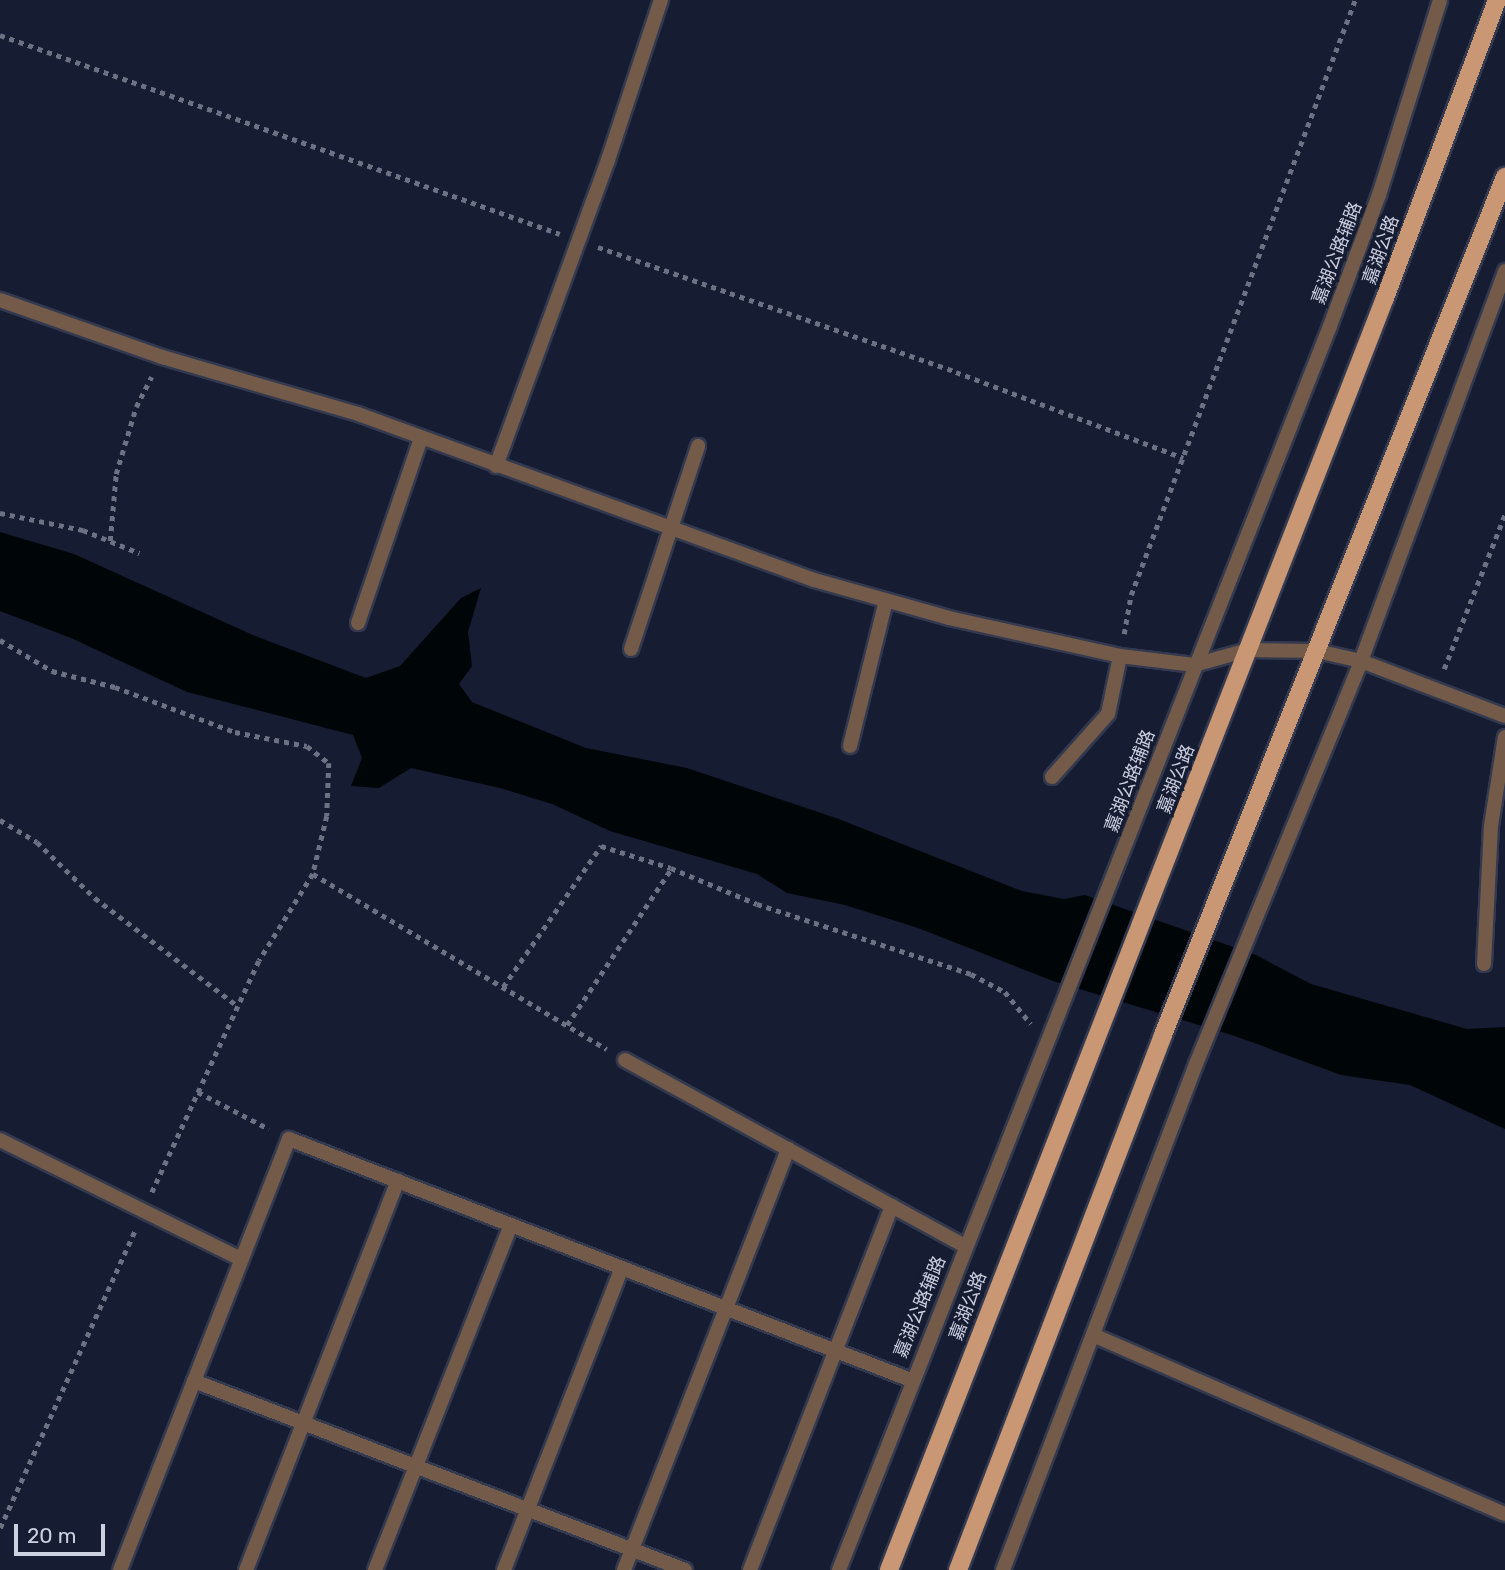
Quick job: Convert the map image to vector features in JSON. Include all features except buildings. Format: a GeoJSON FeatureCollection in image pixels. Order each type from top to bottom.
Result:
{"type":"FeatureCollection","features":[{"type":"Feature","properties":{"kind":"main road","name":"嘉湖公路"},"geometry":{"type":"LineString","coordinates":[[889,1570],[1100,1024],[1164,867],[1497,0]]}},
{"type":"Feature","properties":{"kind":"main road"},"geometry":{"type":"LineString","coordinates":[[958,1570],[1163,1035],[1505,177]]}},
{"type":"Feature","properties":{"kind":"street"},"geometry":{"type":"LineString","coordinates":[[496,466],[608,160],[661,0]]}},
{"type":"Feature","properties":{"kind":"street","name":"嘉湖公路辅路"},"geometry":{"type":"LineString","coordinates":[[839,1570],[911,1380],[1123,854],[1194,665],[1380,195],[1440,0]]}},
{"type":"Feature","properties":{"kind":"street"},"geometry":{"type":"LineString","coordinates":[[1003,1570],[1196,1064],[1361,661],[1505,271]]}},
{"type":"Feature","properties":{"kind":"street"},"geometry":{"type":"LineString","coordinates":[[0,300],[162,357],[358,414],[814,580],[886,600],[1120,656],[1194,665],[1248,650],[1317,651],[1361,661],[1505,716]]}},
{"type":"Feature","properties":{"kind":"street"},"geometry":{"type":"LineString","coordinates":[[358,622],[421,438]]}},
{"type":"Feature","properties":{"kind":"street"},"geometry":{"type":"LineString","coordinates":[[631,649],[698,446]]}},
{"type":"Feature","properties":{"kind":"street"},"geometry":{"type":"LineString","coordinates":[[849,746],[886,600]]}},
{"type":"Feature","properties":{"kind":"street"},"geometry":{"type":"LineString","coordinates":[[1052,777],[1108,714],[1120,656]]}},
{"type":"Feature","properties":{"kind":"street"},"geometry":{"type":"LineString","coordinates":[[1484,964],[1490,826],[1505,737]]}},
{"type":"Feature","properties":{"kind":"street"},"geometry":{"type":"LineString","coordinates":[[625,1060],[966,1247]]}},
{"type":"Feature","properties":{"kind":"street"},"geometry":{"type":"LineString","coordinates":[[120,1570],[289,1139],[911,1380]]}},
{"type":"Feature","properties":{"kind":"street"},"geometry":{"type":"LineString","coordinates":[[0,1140],[242,1259]]}},
{"type":"Feature","properties":{"kind":"street"},"geometry":{"type":"LineString","coordinates":[[624,1570],[788,1149]]}},
{"type":"Feature","properties":{"kind":"street"},"geometry":{"type":"LineString","coordinates":[[246,1570],[398,1181]]}},
{"type":"Feature","properties":{"kind":"street"},"geometry":{"type":"LineString","coordinates":[[750,1570],[891,1206]]}},
{"type":"Feature","properties":{"kind":"street"},"geometry":{"type":"LineString","coordinates":[[375,1570],[511,1225]]}},
{"type":"Feature","properties":{"kind":"street"},"geometry":{"type":"LineString","coordinates":[[504,1570],[622,1268]]}},
{"type":"Feature","properties":{"kind":"street"},"geometry":{"type":"LineString","coordinates":[[1093,1335],[1505,1514]]}},
{"type":"Feature","properties":{"kind":"street"},"geometry":{"type":"LineString","coordinates":[[194,1381],[685,1570]]}},
{"type":"Feature","properties":{"kind":"path"},"geometry":{"type":"LineString","coordinates":[[1120,656],[1131,595],[1355,0]]}},
{"type":"Feature","properties":{"kind":"path"},"geometry":{"type":"LineString","coordinates":[[110,541],[116,474],[136,407],[162,357]]}},
{"type":"Feature","properties":{"kind":"path"},"geometry":{"type":"LineString","coordinates":[[0,513],[83,530],[139,553]]}},
{"type":"Feature","properties":{"kind":"path"},"geometry":{"type":"LineString","coordinates":[[1436,690],[1505,514]]}},
{"type":"Feature","properties":{"kind":"path"},"geometry":{"type":"LineString","coordinates":[[0,640],[52,671],[115,687],[235,732],[307,747],[329,763],[327,816],[313,874],[259,961],[0,1528]]}},
{"type":"Feature","properties":{"kind":"path"},"geometry":{"type":"LineString","coordinates":[[0,820],[37,842],[95,898],[238,1006]]}},
{"type":"Feature","properties":{"kind":"path"},"geometry":{"type":"LineString","coordinates":[[503,987],[601,846],[671,869],[757,904],[971,974],[1004,992],[1048,1043]]}},
{"type":"Feature","properties":{"kind":"path"},"geometry":{"type":"LineString","coordinates":[[567,1025],[671,869]]}},
{"type":"Feature","properties":{"kind":"path"},"geometry":{"type":"LineString","coordinates":[[313,874],[625,1060]]}},
{"type":"Feature","properties":{"kind":"path"},"geometry":{"type":"LineString","coordinates":[[198,1092],[289,1139]]}},
{"type":"Feature","properties":{"kind":"shaded area"},"geometry":{"type":"Polygon","coordinates":[[[0,532],[74,554],[255,636],[366,678],[400,666],[461,598],[481,588],[468,632],[472,666],[459,684],[472,702],[586,748],[687,768],[836,818],[1022,891],[1064,899],[1085,895],[1256,955],[1311,984],[1467,1029],[1505,1027],[1505,1129],[1410,1085],[1341,1075],[1235,1036],[1053,981],[918,928],[845,905],[787,893],[757,874],[610,831],[552,804],[500,788],[411,768],[379,788],[351,786],[362,758],[353,735],[187,692],[71,638],[0,611],[0,532]]]}}]}
